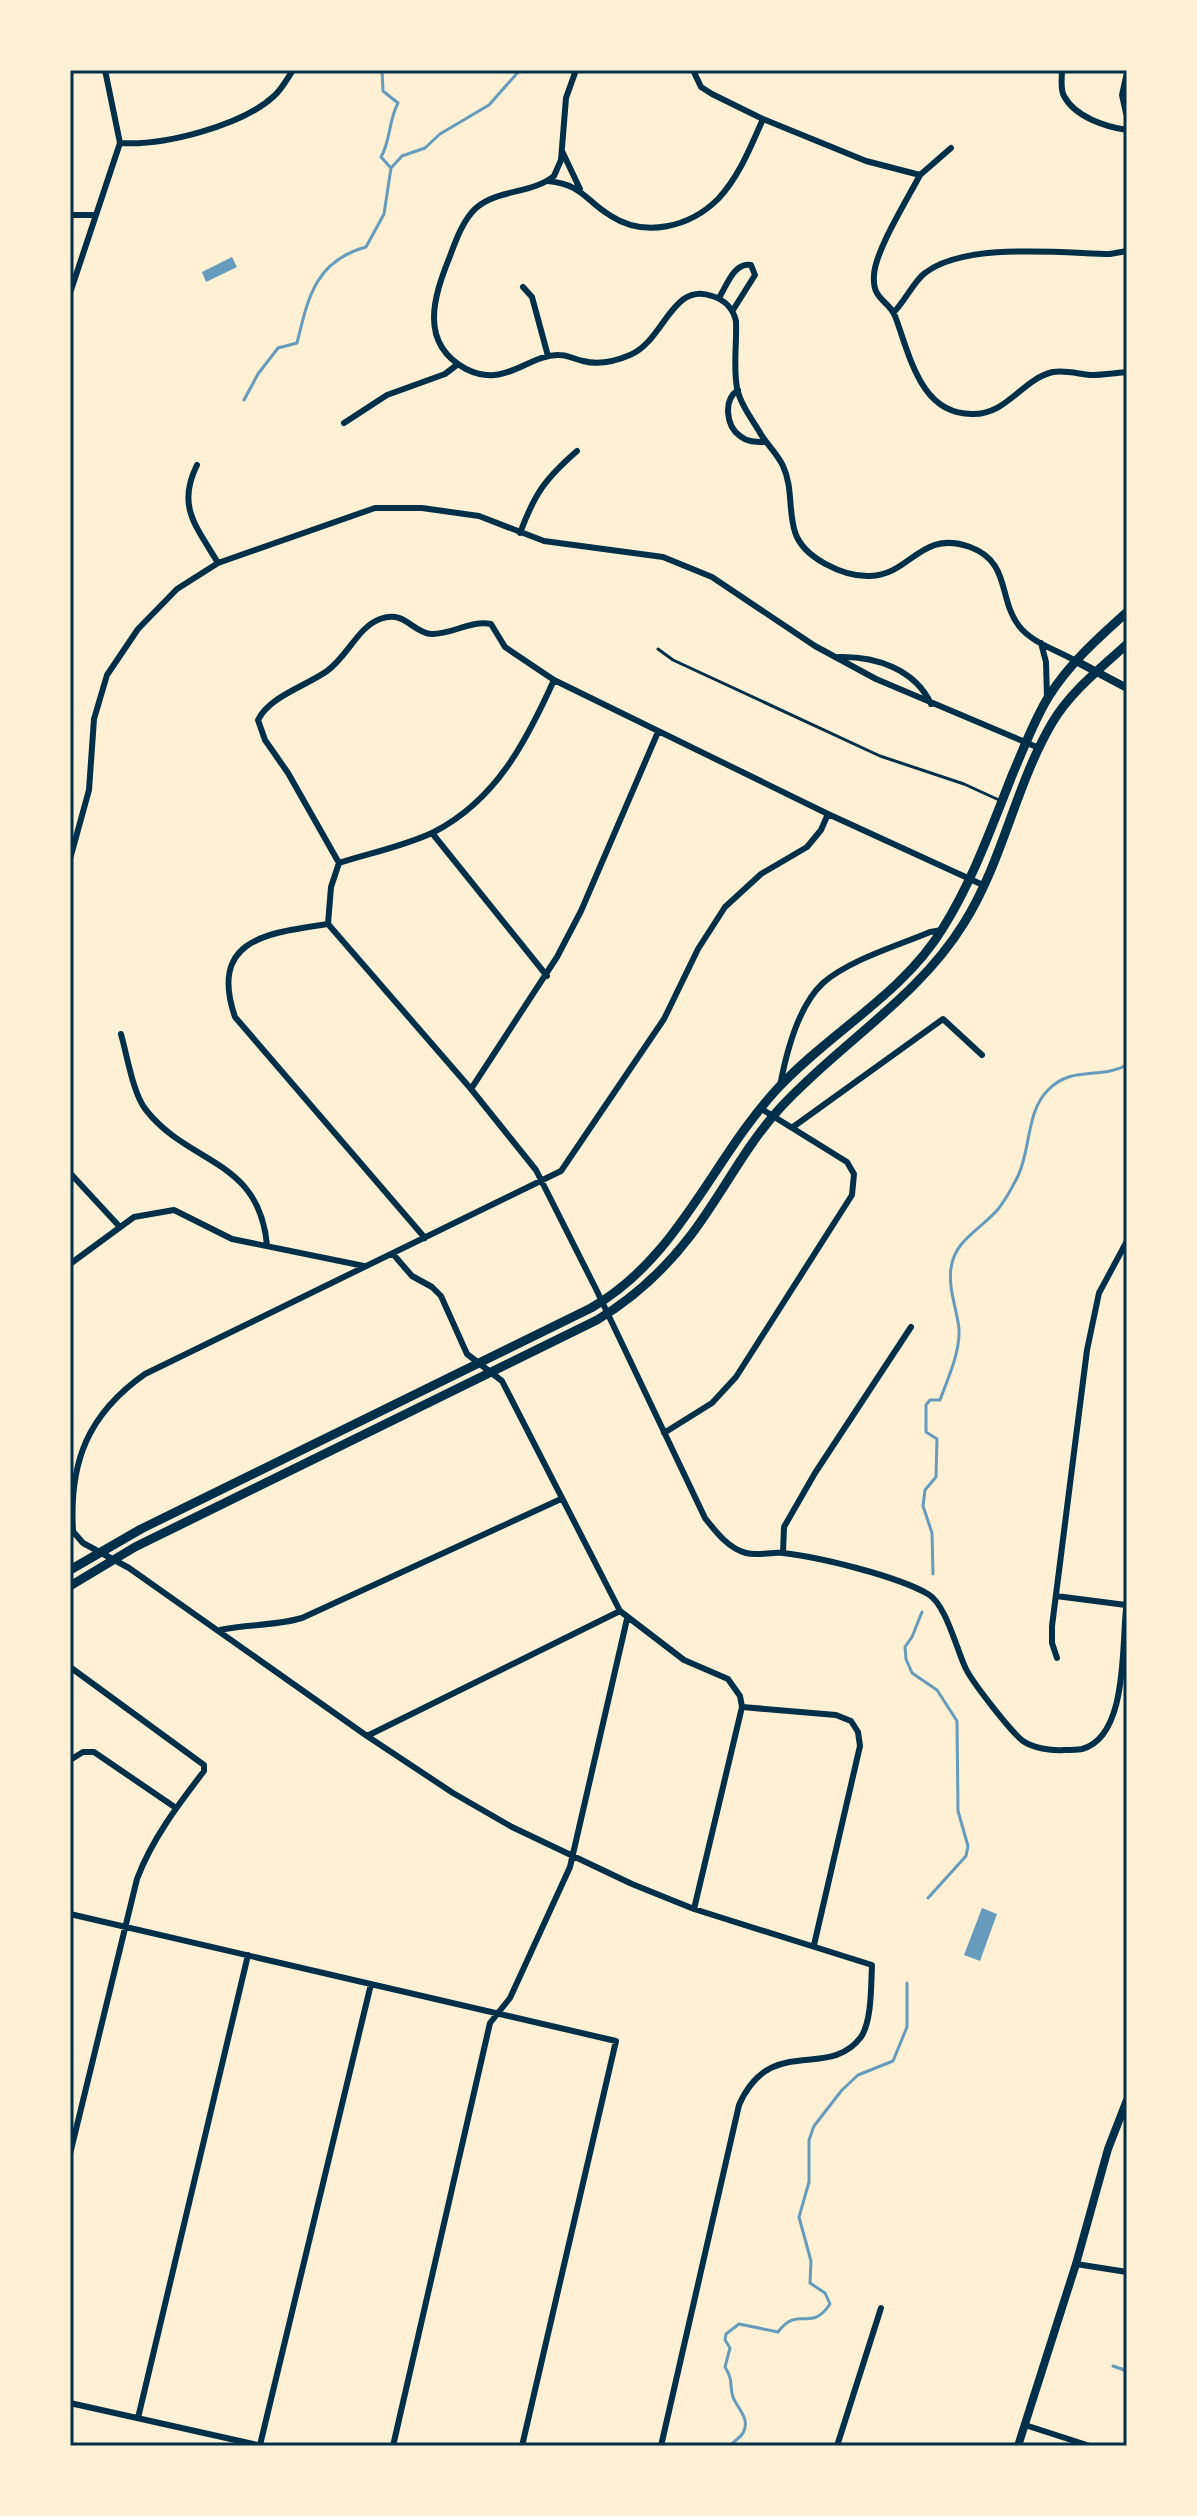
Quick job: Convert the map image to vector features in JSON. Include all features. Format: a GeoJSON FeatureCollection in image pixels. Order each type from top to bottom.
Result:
{"type":"FeatureCollection","features":[{"type":"Feature","properties":{"kind":"main road"},"geometry":{"type":"LineString","coordinates":[[70,1570],[189,1505],[602,1302],[633,1277],[660,1250],[760,1108],[780,1086],[907,973],[942,930],[969,881],[1047,699],[1076,661],[1127,612]]}},
{"type":"Feature","properties":{"kind":"main road"},"geometry":{"type":"LineString","coordinates":[[70,1586],[180,1525],[608,1314],[632,1297],[671,1260],[693,1233],[743,1155],[774,1115],[811,1077],[924,977],[966,921],[1040,748],[1061,710],[1127,644]]}},
{"type":"Feature","properties":{"kind":"street"},"geometry":{"type":"LineString","coordinates":[[70,293],[120,143],[105,70]]}},
{"type":"Feature","properties":{"kind":"street"},"geometry":{"type":"LineString","coordinates":[[120,143],[139,144],[188,135],[231,121],[275,95],[293,70]]}},
{"type":"Feature","properties":{"kind":"street"},"geometry":{"type":"LineString","coordinates":[[576,70],[562,118],[559,168],[548,181],[484,203],[468,217],[458,234],[433,308],[439,343],[458,364],[473,372],[504,373],[558,355],[597,363],[630,356],[642,349],[682,299],[698,293],[719,298],[733,310],[736,321],[738,390],[765,442],[777,453],[784,468],[790,487],[795,533],[812,554],[831,567],[868,577],[892,571],[925,547],[953,542],[972,547],[989,559],[1000,573],[1013,617],[1019,626],[1041,643],[1127,688]]}},
{"type":"Feature","properties":{"kind":"street"},"geometry":{"type":"LineString","coordinates":[[693,70],[701,87],[763,119],[866,161],[920,175]]}},
{"type":"Feature","properties":{"kind":"street"},"geometry":{"type":"LineString","coordinates":[[1062,70],[1064,96],[1077,110],[1110,128],[1127,130]]}},
{"type":"Feature","properties":{"kind":"street"},"geometry":{"type":"LineString","coordinates":[[1127,77],[1123,95],[1127,113]]}},
{"type":"Feature","properties":{"kind":"street"},"geometry":{"type":"LineString","coordinates":[[562,151],[580,189],[611,217],[626,224],[657,228],[687,221],[717,199],[750,150],[763,119]]}},
{"type":"Feature","properties":{"kind":"street"},"geometry":{"type":"LineString","coordinates":[[951,148],[920,175],[873,272],[879,299],[894,312],[904,346],[922,385],[934,400],[959,413],[986,413],[1003,406],[1053,372],[1093,375],[1127,372]]}},
{"type":"Feature","properties":{"kind":"street"},"geometry":{"type":"LineString","coordinates":[[548,181],[580,189]]}},
{"type":"Feature","properties":{"kind":"street"},"geometry":{"type":"LineString","coordinates":[[70,215],[96,215]]}},
{"type":"Feature","properties":{"kind":"street"},"geometry":{"type":"LineString","coordinates":[[894,312],[920,276],[950,261],[1001,252],[1110,254],[1127,251]]}},
{"type":"Feature","properties":{"kind":"street"},"geometry":{"type":"LineString","coordinates":[[719,298],[738,266],[751,265],[755,275],[733,310]]}},
{"type":"Feature","properties":{"kind":"street"},"geometry":{"type":"LineString","coordinates":[[523,287],[532,297],[548,356]]}},
{"type":"Feature","properties":{"kind":"street"},"geometry":{"type":"LineString","coordinates":[[344,423],[387,395],[445,374],[458,364]]}},
{"type":"Feature","properties":{"kind":"street"},"geometry":{"type":"LineString","coordinates":[[738,390],[732,394],[727,408],[730,424],[739,436],[751,442],[765,442]]}},
{"type":"Feature","properties":{"kind":"street"},"geometry":{"type":"LineString","coordinates":[[520,533],[532,501],[553,473],[577,451]]}},
{"type":"Feature","properties":{"kind":"street"},"geometry":{"type":"LineString","coordinates":[[197,465],[186,499],[191,517],[218,563]]}},
{"type":"Feature","properties":{"kind":"street"},"geometry":{"type":"LineString","coordinates":[[70,859],[89,790],[94,719],[107,675],[138,629],[177,589],[218,563],[375,508],[422,508],[479,516],[544,541],[663,557],[709,575],[835,657],[931,704],[1040,748]]}},
{"type":"Feature","properties":{"kind":"street"},"geometry":{"type":"LineString","coordinates":[[983,885],[828,814],[554,680],[505,647],[491,624],[427,634],[406,619],[379,619],[330,669],[263,711],[258,720],[259,729],[339,863],[331,887],[328,924],[471,1089],[536,1170],[705,1518],[722,1539],[747,1553],[783,1553],[875,1574],[931,1595],[950,1628],[966,1670],[1023,1741],[1052,1751],[1084,1748],[1099,1738],[1112,1723],[1125,1641],[1126,1603],[1056,1596]]}},
{"type":"Feature","properties":{"kind":"street"},"geometry":{"type":"LineString","coordinates":[[1041,643],[1046,662],[1047,699]]}},
{"type":"Feature","properties":{"kind":"street"},"geometry":{"type":"LineString","coordinates":[[835,657],[876,659],[893,667],[925,689],[931,704]]}},
{"type":"Feature","properties":{"kind":"street"},"geometry":{"type":"LineString","coordinates":[[339,863],[432,833],[470,809],[507,772],[532,730],[554,680]]}},
{"type":"Feature","properties":{"kind":"street"},"geometry":{"type":"LineString","coordinates":[[471,1089],[547,976],[581,911],[658,732]]}},
{"type":"Feature","properties":{"kind":"street"},"geometry":{"type":"LineString","coordinates":[[661,2446],[739,2105],[750,2084],[768,2068],[793,2060],[825,2058],[845,2051],[862,2036],[870,2004],[872,1965],[694,1909],[572,1857],[453,1793],[367,1736],[220,1630],[83,1543],[72,1529],[73,1486],[79,1460],[103,1410],[120,1391],[145,1374],[561,1171],[664,1019],[698,949],[725,907],[761,874],[807,847],[828,814]]}},
{"type":"Feature","properties":{"kind":"street"},"geometry":{"type":"LineString","coordinates":[[432,833],[547,976]]}},
{"type":"Feature","properties":{"kind":"street"},"geometry":{"type":"LineString","coordinates":[[328,924],[270,933],[247,945],[234,960],[228,976],[228,995],[235,1017],[425,1238]]}},
{"type":"Feature","properties":{"kind":"street"},"geometry":{"type":"LineString","coordinates":[[780,1086],[786,1052],[811,995],[823,983],[839,971],[930,932],[942,930]]}},
{"type":"Feature","properties":{"kind":"street"},"geometry":{"type":"LineString","coordinates":[[793,1127],[943,1019],[982,1055]]}},
{"type":"Feature","properties":{"kind":"street"},"geometry":{"type":"LineString","coordinates":[[121,1034],[143,1106],[164,1131],[238,1179],[259,1206],[267,1245]]}},
{"type":"Feature","properties":{"kind":"street"},"geometry":{"type":"LineString","coordinates":[[664,1433],[712,1403],[736,1377],[852,1195],[854,1174],[847,1162],[760,1108]]}},
{"type":"Feature","properties":{"kind":"street"},"geometry":{"type":"LineString","coordinates":[[70,1173],[119,1226]]}},
{"type":"Feature","properties":{"kind":"street"},"geometry":{"type":"LineString","coordinates":[[70,1264],[134,1217],[174,1210],[232,1239],[366,1266]]}},
{"type":"Feature","properties":{"kind":"street"},"geometry":{"type":"LineString","coordinates":[[1057,1658],[1052,1643],[1056,1596],[1087,1350],[1099,1293],[1127,1241]]}},
{"type":"Feature","properties":{"kind":"street"},"geometry":{"type":"LineString","coordinates":[[393,1254],[412,1276],[441,1296],[467,1354],[502,1381],[620,1611],[684,1660],[728,1679],[740,1696],[742,1707],[694,1909]]}},
{"type":"Feature","properties":{"kind":"street"},"geometry":{"type":"LineString","coordinates":[[783,1553],[784,1527],[815,1473],[911,1327]]}},
{"type":"Feature","properties":{"kind":"street"},"geometry":{"type":"LineString","coordinates":[[220,1630],[244,1625],[282,1624],[302,1618],[561,1499]]}},
{"type":"Feature","properties":{"kind":"street"},"geometry":{"type":"LineString","coordinates":[[367,1736],[620,1611]]}},
{"type":"Feature","properties":{"kind":"street"},"geometry":{"type":"LineString","coordinates":[[393,2446],[490,2023],[510,1998],[570,1867],[627,1619]]}},
{"type":"Feature","properties":{"kind":"street"},"geometry":{"type":"LineString","coordinates":[[70,1667],[204,1765],[204,1771],[146,1855],[123,1927],[70,2154]]}},
{"type":"Feature","properties":{"kind":"street"},"geometry":{"type":"LineString","coordinates":[[742,1707],[836,1715],[851,1721],[858,1732],[860,1746],[814,1945]]}},
{"type":"Feature","properties":{"kind":"street"},"geometry":{"type":"LineString","coordinates":[[70,1760],[83,1752],[94,1752],[176,1808]]}},
{"type":"Feature","properties":{"kind":"street"},"geometry":{"type":"LineString","coordinates":[[70,1914],[616,2041],[522,2446]]}},
{"type":"Feature","properties":{"kind":"street"},"geometry":{"type":"LineString","coordinates":[[138,2418],[248,1955]]}},
{"type":"Feature","properties":{"kind":"street"},"geometry":{"type":"LineString","coordinates":[[70,2403],[262,2446],[371,1984]]}},
{"type":"Feature","properties":{"kind":"street"},"geometry":{"type":"LineString","coordinates":[[1018,2446],[1076,2264],[1108,2149],[1127,2100]]}},
{"type":"Feature","properties":{"kind":"street"},"geometry":{"type":"LineString","coordinates":[[1076,2264],[1127,2272]]}},
{"type":"Feature","properties":{"kind":"street"},"geometry":{"type":"LineString","coordinates":[[837,2446],[881,2308]]}},
{"type":"Feature","properties":{"kind":"street"},"geometry":{"type":"LineString","coordinates":[[1025,2425],[1090,2446]]}},
{"type":"Feature","properties":{"kind":"street"},"geometry":{"type":"LineString","coordinates":[[213,2446],[215,2435]]}},
{"type":"Feature","properties":{"kind":"lane"},"geometry":{"type":"LineString","coordinates":[[658,649],[673,660],[880,756],[964,784],[1002,801]]}},
{"type":"Feature","properties":{"kind":"water"},"geometry":{"type":"Polygon","coordinates":[[[232,257],[237,267],[206,282],[202,272],[232,257]]]}},
{"type":"Feature","properties":{"kind":"water"},"geometry":{"type":"Polygon","coordinates":[[[982,1908],[997,1914],[980,1961],[964,1955],[982,1908]]]}},
{"type":"Feature","properties":{"kind":"waterway"},"geometry":{"type":"LineString","coordinates":[[244,400],[258,374],[278,348],[297,343],[316,283],[335,262],[366,247],[384,214],[391,168],[381,157],[398,103],[383,91],[382,70]]}},
{"type":"Feature","properties":{"kind":"waterway"},"geometry":{"type":"LineString","coordinates":[[391,168],[402,156],[425,148],[440,134],[489,105],[520,70]]}},
{"type":"Feature","properties":{"kind":"waterway"},"geometry":{"type":"LineString","coordinates":[[933,1574],[932,1533],[923,1506],[925,1490],[936,1477],[937,1439],[926,1432],[926,1405],[930,1400],[940,1400],[958,1347],[959,1329],[951,1284],[954,1258],[963,1242],[999,1208],[1012,1188],[1022,1165],[1036,1109],[1048,1090],[1057,1082],[1076,1075],[1106,1072],[1127,1065]]}},
{"type":"Feature","properties":{"kind":"waterway"},"geometry":{"type":"LineString","coordinates":[[922,1612],[905,1647],[906,1659],[912,1673],[937,1690],[957,1721],[958,1811],[968,1846],[966,1856],[928,1898]]}},
{"type":"Feature","properties":{"kind":"waterway"},"geometry":{"type":"LineString","coordinates":[[730,2446],[742,2435],[745,2423],[733,2397],[725,2367],[730,2348],[725,2340],[726,2334],[739,2324],[778,2332],[792,2320],[816,2317],[830,2304],[825,2293],[810,2283],[811,2261],[799,2217],[809,2182],[809,2140],[814,2126],[842,2090],[858,2075],[893,2061],[907,2027],[907,1983]]}},
{"type":"Feature","properties":{"kind":"waterway"},"geometry":{"type":"LineString","coordinates":[[1113,2366],[1127,2371]]}}]}
